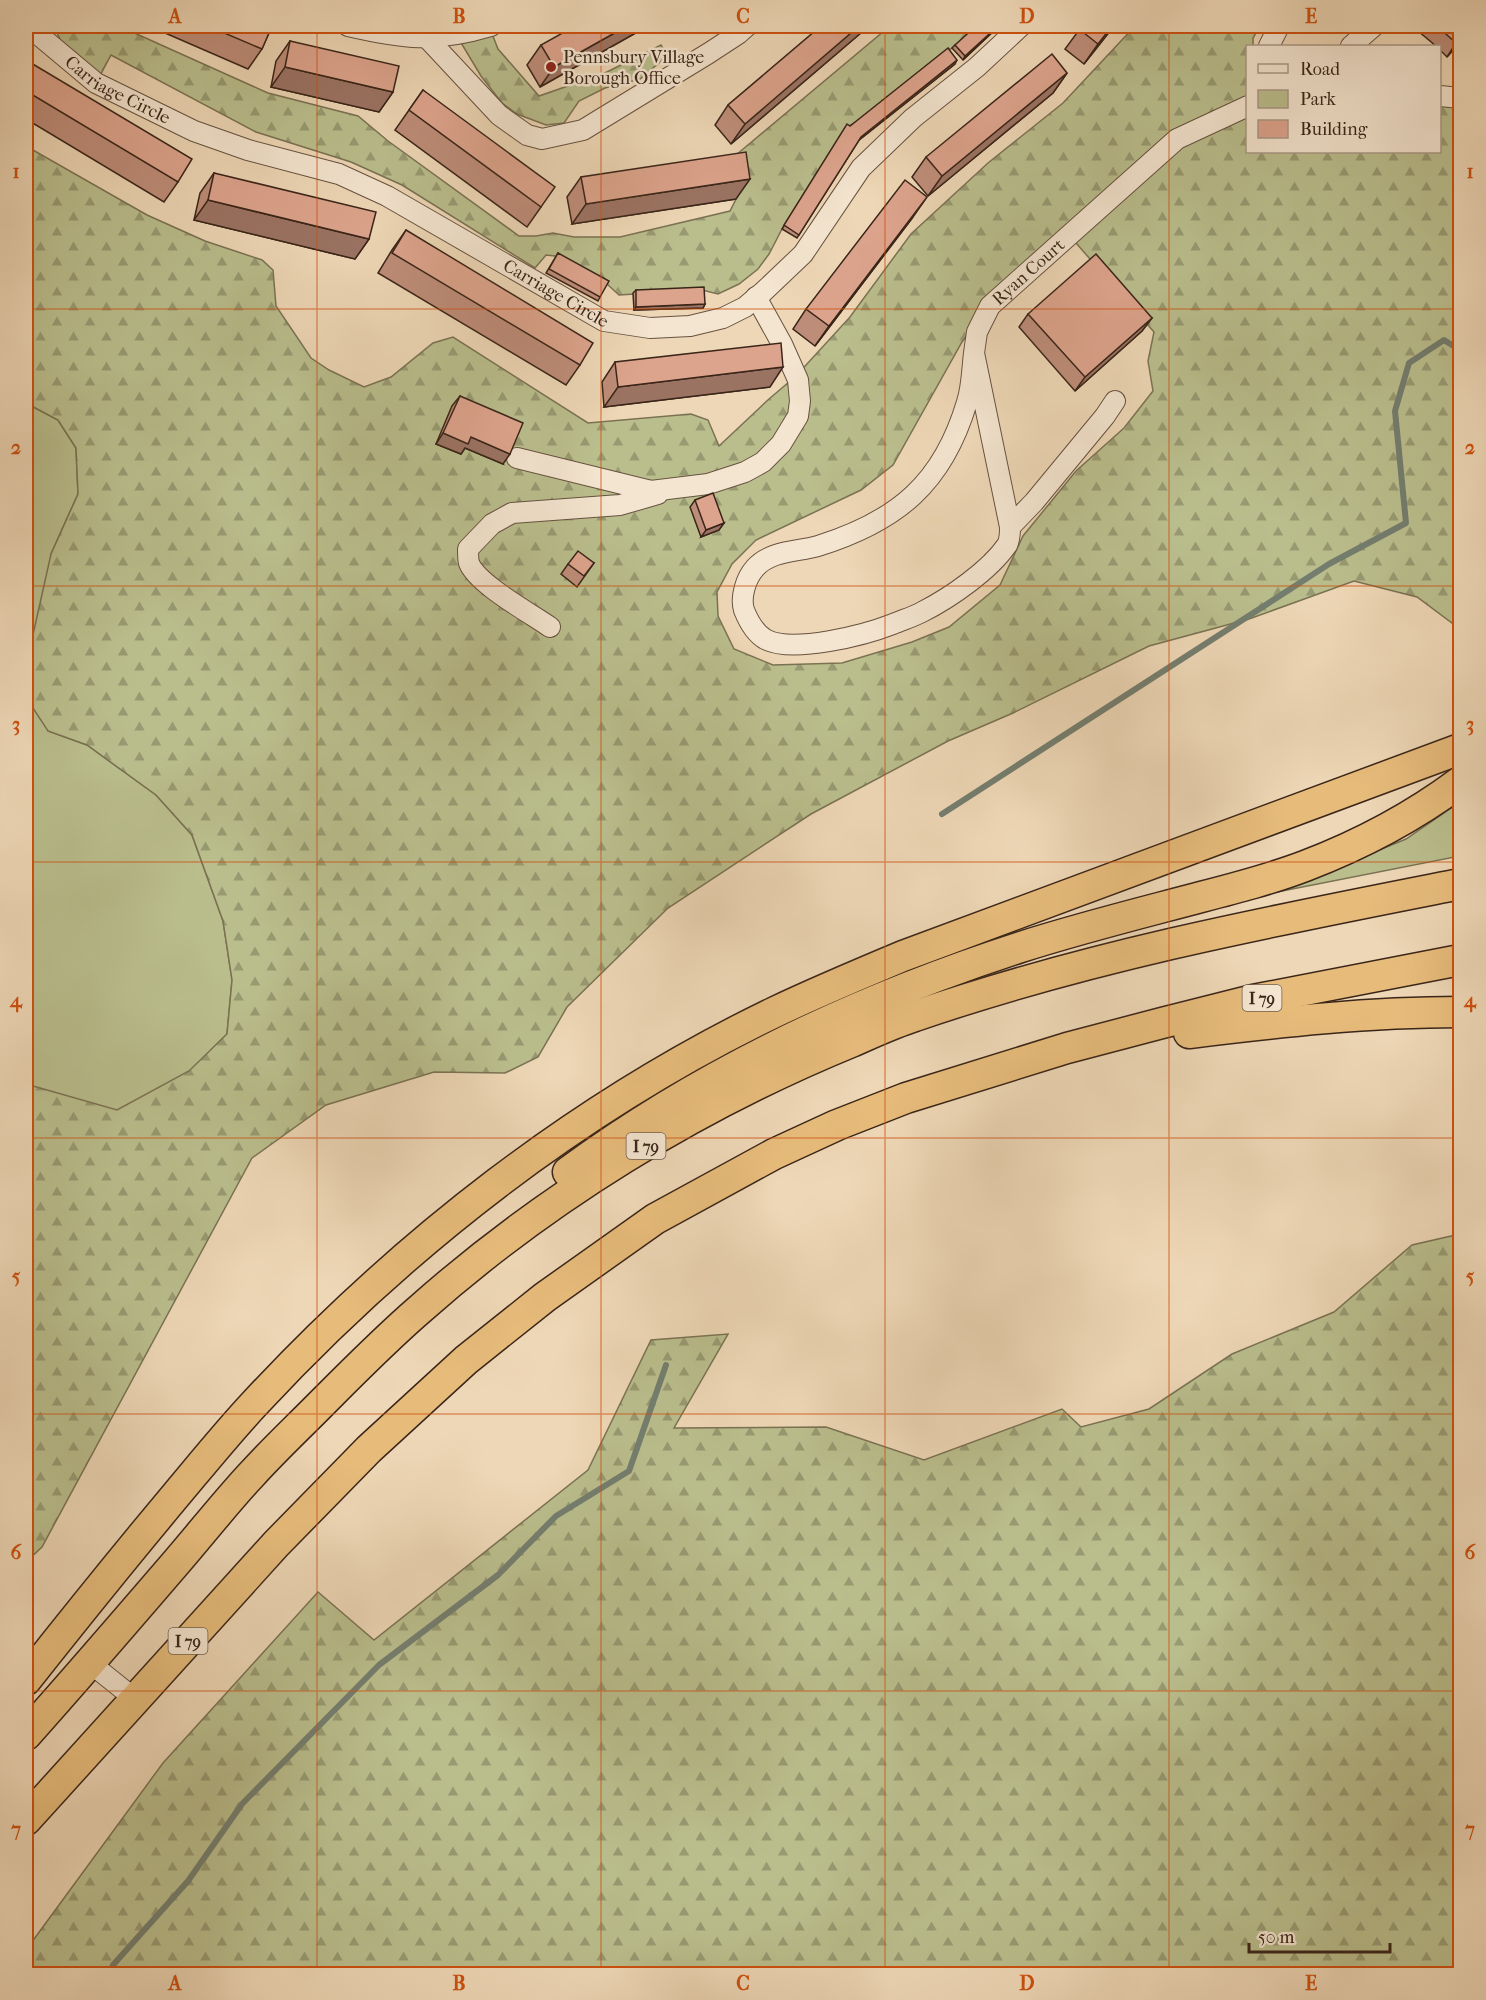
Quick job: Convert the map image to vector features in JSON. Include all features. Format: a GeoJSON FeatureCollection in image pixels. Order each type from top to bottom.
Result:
{"type":"FeatureCollection","features":[{"type":"Feature","properties":{"kind":"highway"},"geometry":{"type":"LineString","coordinates":[[26,1680],[207,1457],[253,1405],[357,1299],[458,1212],[602,1110],[720,1040],[836,983],[1461,749]]}},
{"type":"Feature","properties":{"kind":"highway"},"geometry":{"type":"LineString","coordinates":[[421,1308],[526,1205],[597,1151],[688,1094],[787,1041],[848,1012],[980,961],[1075,931],[1250,884],[1304,867],[1378,833],[1461,782]]}},
{"type":"Feature","properties":{"kind":"highway","name":"I 79"},"geometry":{"type":"LineString","coordinates":[[26,1735],[253,1473],[370,1354],[421,1308],[547,1209],[641,1149],[740,1092],[803,1062],[910,1017],[1019,983],[1154,948],[1365,902],[1461,884]]}},
{"type":"Feature","properties":{"kind":"highway","name":"I 79"},"geometry":{"type":"LineString","coordinates":[[26,1820],[276,1544],[378,1441],[466,1360],[545,1297],[655,1220],[774,1154],[837,1125],[906,1098],[1067,1048],[1253,1000],[1461,960]]}},
{"type":"Feature","properties":{"kind":"highway"},"geometry":{"type":"LineString","coordinates":[[1067,1048],[1292,1020],[1369,1014],[1461,1012]]}},
{"type":"Feature","properties":{"kind":"street","name":"Carriage Circle"},"geometry":{"type":"LineString","coordinates":[[28,26],[96,82],[194,131],[248,150],[339,174],[387,196],[604,321],[650,328],[690,326],[723,318],[745,307],[772,285],[803,254],[861,168],[913,118],[977,67],[1022,26]]}},
{"type":"Feature","properties":{"kind":"street"},"geometry":{"type":"LineString","coordinates":[[348,26],[408,38],[428,39],[457,36],[491,26]]}},
{"type":"Feature","properties":{"kind":"street"},"geometry":{"type":"LineString","coordinates":[[428,39],[499,115],[527,135],[542,139],[583,130],[709,53],[747,26]]}},
{"type":"Feature","properties":{"kind":"street"},"geometry":{"type":"LineString","coordinates":[[1270,45],[1279,26]]}},
{"type":"Feature","properties":{"kind":"street"},"geometry":{"type":"LineString","coordinates":[[1352,45],[1374,26]]}},
{"type":"Feature","properties":{"kind":"street"},"geometry":{"type":"LineString","coordinates":[[1441,96],[1461,98]]}},
{"type":"Feature","properties":{"kind":"street","name":"Ryan Court"},"geometry":{"type":"LineString","coordinates":[[1010,527],[974,353],[977,332],[990,306],[1177,139],[1246,107]]}},
{"type":"Feature","properties":{"kind":"street"},"geometry":{"type":"LineString","coordinates":[[517,458],[651,491],[708,484],[744,472],[763,462],[781,444],[798,416],[800,401],[798,380],[782,344],[756,297]]}},
{"type":"Feature","properties":{"kind":"street"},"geometry":{"type":"LineString","coordinates":[[974,353],[968,400],[950,447],[935,472],[911,499],[883,519],[844,538],[771,557],[755,567],[745,585],[743,607],[750,624],[764,639],[781,644],[806,645],[872,632],[921,612],[949,596],[984,569],[1009,543],[1010,527],[1034,502],[1115,401]]}},
{"type":"Feature","properties":{"kind":"street"},"geometry":{"type":"LineString","coordinates":[[550,627],[486,584],[473,570],[468,562],[468,549],[474,540],[492,524],[512,513],[620,505],[682,488]]}},
{"type":"Feature","properties":{"kind":"street"},"geometry":{"type":"LineString","coordinates":[[90,1663],[135,1698]]}},
{"type":"Feature","properties":{"kind":"green space"},"geometry":{"type":"Polygon","coordinates":[[[54,26],[119,26],[268,93],[358,116],[388,141],[519,236],[553,233],[574,237],[620,237],[730,211],[736,199],[736,155],[890,26],[977,26],[953,48],[945,51],[857,122],[845,128],[769,254],[758,269],[739,284],[718,294],[702,290],[619,295],[607,284],[555,256],[546,255],[535,268],[402,185],[351,162],[256,132],[111,55],[96,83],[63,46],[54,26]]]}},
{"type":"Feature","properties":{"kind":"green space"},"geometry":{"type":"Polygon","coordinates":[[[440,26],[489,26],[498,49],[539,96],[605,73],[661,45],[667,56],[640,79],[605,88],[579,101],[564,123],[546,125],[517,114],[502,103],[481,76],[457,36],[440,26]]]}},
{"type":"Feature","properties":{"kind":"green space"},"geometry":{"type":"Polygon","coordinates":[[[1135,26],[1260,26],[1253,38],[1253,45],[1246,45],[1246,153],[1441,153],[1441,96],[1460,98],[1460,629],[1417,597],[1354,581],[1249,619],[1149,646],[1013,713],[948,741],[811,814],[668,908],[567,1007],[538,1057],[505,1073],[434,1072],[326,1105],[252,1158],[42,1547],[26,1562],[26,1084],[117,1110],[189,1071],[227,1034],[232,980],[223,921],[192,835],[156,795],[87,745],[48,731],[29,702],[30,648],[51,554],[78,494],[76,448],[58,420],[26,403],[26,146],[147,215],[205,241],[262,260],[273,270],[276,306],[311,358],[329,370],[364,387],[391,377],[433,343],[453,337],[588,423],[691,414],[708,420],[719,446],[796,376],[850,317],[911,234],[988,163],[1063,103],[1135,26]],[[1069,235],[990,306],[962,342],[893,465],[861,490],[756,540],[732,564],[717,592],[718,616],[734,649],[773,665],[842,663],[912,642],[949,627],[1000,585],[1023,536],[1076,471],[1124,428],[1153,391],[1148,361],[1154,332],[1069,235]]]}},
{"type":"Feature","properties":{"kind":"green space"},"geometry":{"type":"Polygon","coordinates":[[[26,403],[58,420],[76,448],[78,494],[51,554],[48,731],[87,745],[156,795],[192,835],[223,921],[232,980],[227,1034],[189,1072],[26,1263],[26,403]]]}},
{"type":"Feature","properties":{"kind":"green space"},"geometry":{"type":"Polygon","coordinates":[[[1460,802],[1460,856],[1277,892],[1406,839],[1460,802]]]}},
{"type":"Feature","properties":{"kind":"green space"},"geometry":{"type":"Polygon","coordinates":[[[1460,1234],[1460,1974],[26,1974],[26,1950],[163,1763],[318,1592],[374,1640],[588,1470],[651,1340],[728,1334],[674,1428],[826,1427],[924,1460],[1062,1409],[1081,1427],[1149,1409],[1232,1354],[1334,1312],[1412,1245],[1460,1234]]]}},
{"type":"Feature","properties":{"kind":"building"},"geometry":{"type":"Polygon","coordinates":[[[208,26],[272,26],[262,49],[208,26]]]}},
{"type":"Feature","properties":{"kind":"building"},"geometry":{"type":"Polygon","coordinates":[[[575,26],[627,26],[554,67],[541,45],[575,26]]]}},
{"type":"Feature","properties":{"kind":"building"},"geometry":{"type":"Polygon","coordinates":[[[821,26],[859,26],[745,124],[728,105],[821,26]]]}},
{"type":"Feature","properties":{"kind":"building"},"geometry":{"type":"Polygon","coordinates":[[[976,26],[998,26],[965,56],[955,45],[976,26]]]}},
{"type":"Feature","properties":{"kind":"building"},"geometry":{"type":"Polygon","coordinates":[[[1082,26],[1112,26],[1098,44],[1079,29],[1082,26]]]}},
{"type":"Feature","properties":{"kind":"building"},"geometry":{"type":"Polygon","coordinates":[[[1437,26],[1461,26],[1461,38],[1456,43],[1437,26]]]}},
{"type":"Feature","properties":{"kind":"building"},"geometry":{"type":"Polygon","coordinates":[[[290,41],[399,66],[393,92],[285,67],[290,41]]]}},
{"type":"Feature","properties":{"kind":"building"},"geometry":{"type":"Polygon","coordinates":[[[948,48],[957,60],[861,137],[799,235],[784,225],[847,124],[850,126],[948,48]]]}},
{"type":"Feature","properties":{"kind":"building"},"geometry":{"type":"Polygon","coordinates":[[[1052,54],[1067,73],[942,176],[926,157],[1052,54]]]}},
{"type":"Feature","properties":{"kind":"building"},"geometry":{"type":"Polygon","coordinates":[[[26,60],[192,159],[178,182],[26,91],[26,60]]]}},
{"type":"Feature","properties":{"kind":"building"},"geometry":{"type":"Polygon","coordinates":[[[423,90],[555,187],[541,207],[409,110],[423,90]]]}},
{"type":"Feature","properties":{"kind":"building"},"geometry":{"type":"Polygon","coordinates":[[[746,152],[750,179],[586,204],[581,177],[746,152]]]}},
{"type":"Feature","properties":{"kind":"building"},"geometry":{"type":"Polygon","coordinates":[[[214,173],[376,212],[369,239],[208,200],[214,173]]]}},
{"type":"Feature","properties":{"kind":"building"},"geometry":{"type":"Polygon","coordinates":[[[905,180],[927,197],[829,326],[806,309],[905,180]]]}},
{"type":"Feature","properties":{"kind":"building"},"geometry":{"type":"Polygon","coordinates":[[[406,230],[593,343],[580,365],[392,253],[406,230]]]}},
{"type":"Feature","properties":{"kind":"building"},"geometry":{"type":"Polygon","coordinates":[[[558,253],[609,281],[600,297],[549,269],[558,253]]]}},
{"type":"Feature","properties":{"kind":"building"},"geometry":{"type":"Polygon","coordinates":[[[1096,254],[1152,318],[1085,377],[1028,314],[1096,254]]]}},
{"type":"Feature","properties":{"kind":"building"},"geometry":{"type":"Polygon","coordinates":[[[704,287],[705,304],[636,307],[636,290],[704,287]]]}},
{"type":"Feature","properties":{"kind":"building"},"geometry":{"type":"Polygon","coordinates":[[[781,343],[783,367],[618,387],[615,362],[781,343]]]}},
{"type":"Feature","properties":{"kind":"building"},"geometry":{"type":"Polygon","coordinates":[[[460,396],[523,423],[510,454],[471,437],[468,444],[443,433],[460,396]]]}},
{"type":"Feature","properties":{"kind":"building"},"geometry":{"type":"Polygon","coordinates":[[[713,493],[724,523],[706,530],[695,500],[713,493]]]}},
{"type":"Feature","properties":{"kind":"building"},"geometry":{"type":"Polygon","coordinates":[[[578,551],[594,563],[584,576],[568,564],[578,551]]]}},
{"type":"Feature","properties":{"kind":"waterway"},"geometry":{"type":"LineString","coordinates":[[942,814],[1329,564],[1406,523],[1395,411],[1409,363],[1444,340],[1460,350]]}},
{"type":"Feature","properties":{"kind":"waterway"},"geometry":{"type":"LineString","coordinates":[[110,1974],[113,1965],[188,1881],[242,1804],[379,1665],[498,1575],[556,1516],[629,1471],[666,1365]]}},
{"type":"Feature","properties":{"kind":"place","name":"Pennsbury Village Borough Office"},"geometry":{"type":"Point","coordinates":[551,67]}}]}
